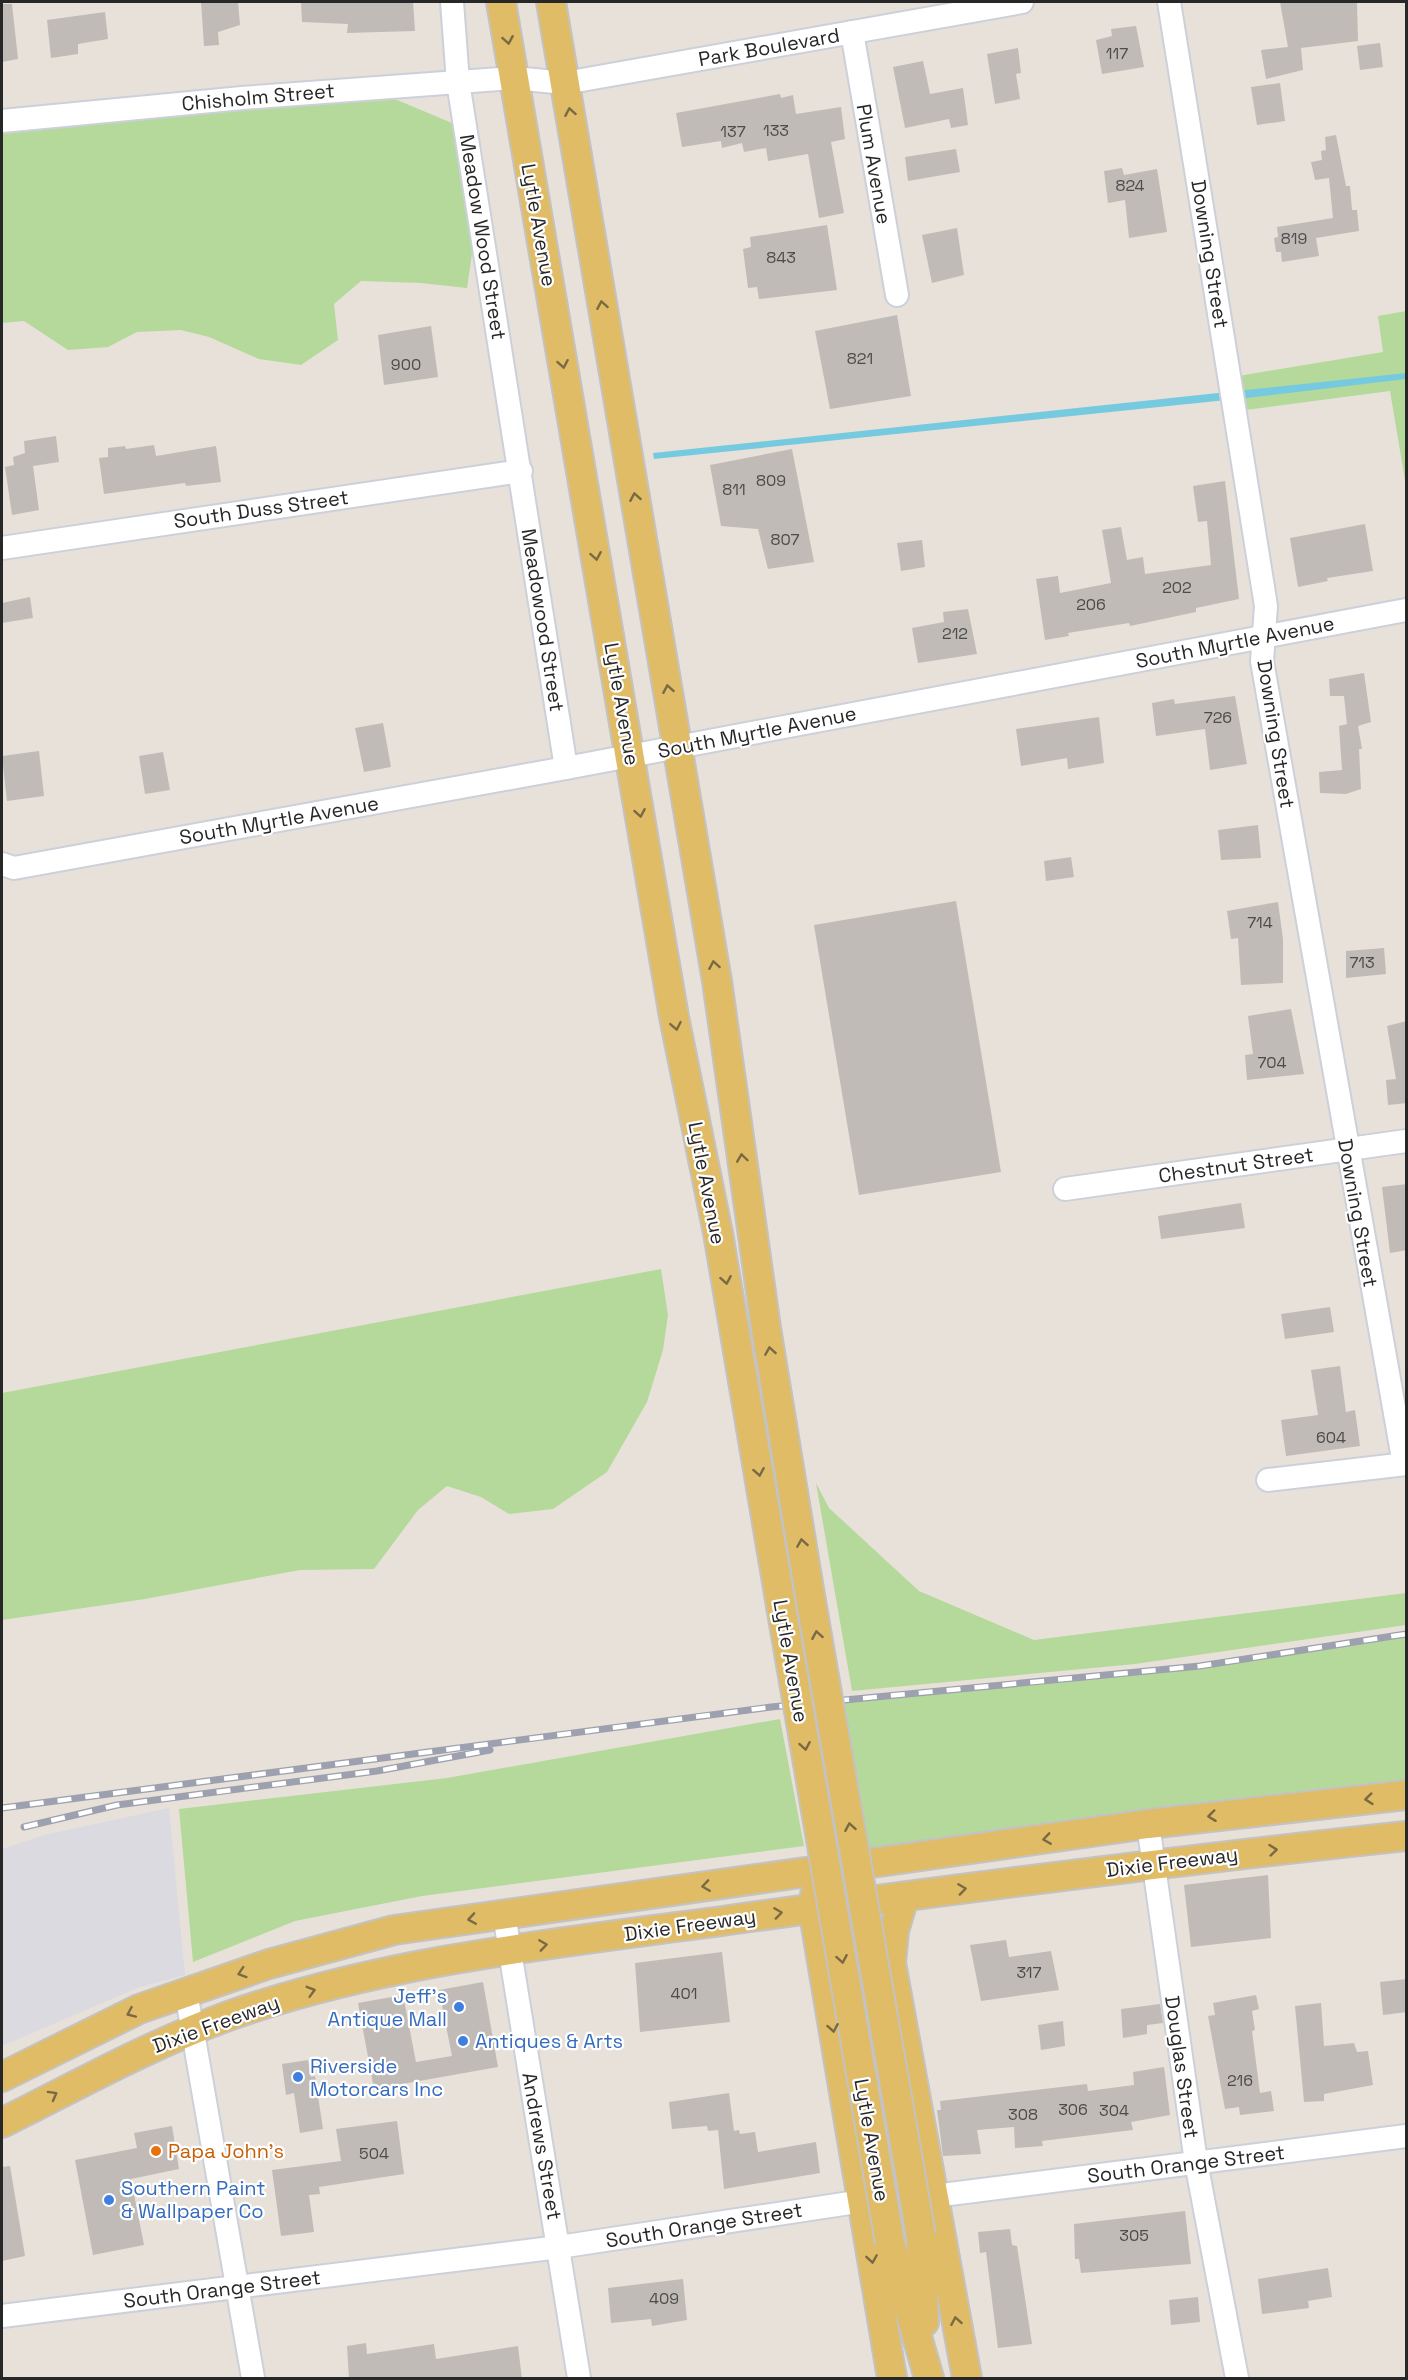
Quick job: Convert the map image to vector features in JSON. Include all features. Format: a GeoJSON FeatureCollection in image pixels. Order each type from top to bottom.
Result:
{"type":"FeatureCollection","features":[{"type":"Feature","properties":{"kind":"main road","name":"Lytle Avenue"},"geometry":{"type":"LineString","coordinates":[[501,2],[674,1017],[718,1233],[890,2243],[927,2370]]}},
{"type":"Feature","properties":{"kind":"main road","name":"Lytle Avenue"},"geometry":{"type":"LineString","coordinates":[[551,2],[717,981],[766,1328],[811,1601],[921,2236],[927,2370]]}},
{"type":"Feature","properties":{"kind":"main road","name":"Dixie Freeway"},"geometry":{"type":"LineString","coordinates":[[2,2077],[105,2025],[186,1992],[350,1941],[394,1930],[1148,1824],[1407,1795]]}},
{"type":"Feature","properties":{"kind":"main road","name":"Dixie Freeway"},"geometry":{"type":"LineString","coordinates":[[2,2123],[82,2080],[192,2030],[348,1980],[390,1970],[509,1949],[1152,1863],[1407,1836]]}},
{"type":"Feature","properties":{"kind":"main road"},"geometry":{"type":"LineString","coordinates":[[892,2379],[813,1908],[816,1889],[827,1869],[849,1885],[864,1902],[880,1927],[891,1963],[967,2379]]}},
{"type":"Feature","properties":{"kind":"main road"},"geometry":{"type":"LineString","coordinates":[[891,1963],[894,1931],[904,1897]]}},
{"type":"Feature","properties":{"kind":"street","name":"Meadow Wood Street"},"geometry":{"type":"LineString","coordinates":[[452,2],[458,82],[521,471]]}},
{"type":"Feature","properties":{"kind":"street","name":"Park Boulevard"},"geometry":{"type":"LineString","coordinates":[[514,78],[565,83],[1022,2]]}},
{"type":"Feature","properties":{"kind":"street","name":"Downing Street"},"geometry":{"type":"LineString","coordinates":[[1169,2],[1266,606],[1262,661],[1346,1149],[1405,1464]]}},
{"type":"Feature","properties":{"kind":"street","name":"Plum Avenue"},"geometry":{"type":"LineString","coordinates":[[852,32],[897,295]]}},
{"type":"Feature","properties":{"kind":"street","name":"Chisholm Street"},"geometry":{"type":"LineString","coordinates":[[2,121],[242,98],[514,78]]}},
{"type":"Feature","properties":{"kind":"street","name":"South Duss Street"},"geometry":{"type":"LineString","coordinates":[[2,548],[521,471]]}},
{"type":"Feature","properties":{"kind":"street","name":"Meadowood Street"},"geometry":{"type":"LineString","coordinates":[[521,471],[566,768]]}},
{"type":"Feature","properties":{"kind":"street","name":"South Myrtle Avenue"},"geometry":{"type":"LineString","coordinates":[[6,867],[566,768],[1407,610]]}},
{"type":"Feature","properties":{"kind":"street","name":"Chestnut Street"},"geometry":{"type":"LineString","coordinates":[[1065,1189],[1407,1141]]}},
{"type":"Feature","properties":{"kind":"street"},"geometry":{"type":"LineString","coordinates":[[1268,1480],[1405,1464]]}},
{"type":"Feature","properties":{"kind":"street","name":"Douglas Street"},"geometry":{"type":"LineString","coordinates":[[1148,1824],[1196,2162],[1237,2379]]}},
{"type":"Feature","properties":{"kind":"street","name":"Andrews Street"},"geometry":{"type":"LineString","coordinates":[[504,1914],[579,2379]]}},
{"type":"Feature","properties":{"kind":"street"},"geometry":{"type":"LineString","coordinates":[[186,1992],[252,2379]]}},
{"type":"Feature","properties":{"kind":"street","name":"South Orange Street"},"geometry":{"type":"LineString","coordinates":[[2,2316],[559,2247],[863,2201],[934,2196],[1407,2136]]}},
{"type":"Feature","properties":{"kind":"shaded area"},"geometry":{"type":"Polygon","coordinates":[[[169,1808],[185,1975],[140,1987],[2,2046],[2,1849],[44,1835],[169,1808]]]}},
{"type":"Feature","properties":{"kind":"green space"},"geometry":{"type":"Polygon","coordinates":[[[380,98],[397,100],[452,123],[473,247],[467,288],[421,283],[361,281],[334,304],[338,340],[301,365],[259,359],[209,337],[181,330],[137,332],[108,347],[68,350],[24,321],[2,323],[2,134],[244,108],[380,98]]]}},
{"type":"Feature","properties":{"kind":"green space"},"geometry":{"type":"Polygon","coordinates":[[[1406,311],[1406,486],[1390,391],[1246,410],[1238,376],[1383,352],[1378,316],[1406,311]]]}},
{"type":"Feature","properties":{"kind":"green space"},"geometry":{"type":"Polygon","coordinates":[[[661,1269],[668,1315],[663,1350],[647,1402],[607,1472],[553,1509],[509,1514],[481,1497],[447,1486],[418,1510],[374,1569],[300,1570],[145,1599],[2,1620],[2,1393],[661,1269]]]}},
{"type":"Feature","properties":{"kind":"green space"},"geometry":{"type":"Polygon","coordinates":[[[816,1483],[829,1508],[919,1591],[1034,1640],[1406,1593],[1406,1625],[1135,1664],[852,1691],[816,1483]]]}},
{"type":"Feature","properties":{"kind":"green space"},"geometry":{"type":"Polygon","coordinates":[[[1406,1634],[1406,1795],[862,1865],[829,1702],[1137,1673],[1406,1634]]]}},
{"type":"Feature","properties":{"kind":"green space"},"geometry":{"type":"Polygon","coordinates":[[[780,1719],[804,1846],[422,1896],[295,1921],[193,1962],[179,1809],[447,1778],[780,1719]]]}},
{"type":"Feature","properties":{"kind":"water"},"geometry":{"type":"Polygon","coordinates":[[[1406,373],[1406,379],[1246,398],[654,459],[653,453],[1406,373]]]}},
{"type":"Feature","properties":{"kind":"building"},"geometry":{"type":"Polygon","coordinates":[[[201,2],[238,2],[240,25],[218,32],[219,45],[204,46],[201,2]]]}},
{"type":"Feature","properties":{"kind":"building"},"geometry":{"type":"Polygon","coordinates":[[[301,2],[413,2],[415,31],[347,33],[348,24],[302,22],[301,2]]]}},
{"type":"Feature","properties":{"kind":"building"},"geometry":{"type":"Polygon","coordinates":[[[1280,2],[1357,3],[1358,41],[1301,48],[1303,70],[1266,79],[1261,50],[1288,47],[1280,2]]]}},
{"type":"Feature","properties":{"kind":"building"},"geometry":{"type":"Polygon","coordinates":[[[2,4],[12,4],[18,59],[2,62],[2,4]]]}},
{"type":"Feature","properties":{"kind":"building"},"geometry":{"type":"Polygon","coordinates":[[[105,12],[108,39],[78,44],[78,54],[51,58],[47,20],[105,12]]]}},
{"type":"Feature","properties":{"kind":"building"},"geometry":{"type":"Polygon","coordinates":[[[1136,26],[1144,67],[1102,74],[1096,40],[1112,36],[1111,29],[1136,26]]]}},
{"type":"Feature","properties":{"kind":"building"},"geometry":{"type":"Polygon","coordinates":[[[1380,43],[1383,67],[1360,70],[1357,46],[1380,43]]]}},
{"type":"Feature","properties":{"kind":"building"},"geometry":{"type":"Polygon","coordinates":[[[1018,48],[1021,73],[1016,74],[1020,99],[995,104],[987,54],[1018,48]]]}},
{"type":"Feature","properties":{"kind":"building"},"geometry":{"type":"Polygon","coordinates":[[[923,61],[930,94],[963,88],[968,125],[951,128],[949,119],[905,128],[893,67],[923,61]]]}},
{"type":"Feature","properties":{"kind":"building"},"geometry":{"type":"Polygon","coordinates":[[[1280,83],[1285,121],[1257,125],[1251,87],[1280,83]]]}},
{"type":"Feature","properties":{"kind":"building"},"geometry":{"type":"Polygon","coordinates":[[[780,94],[781,98],[793,95],[796,114],[841,107],[845,139],[831,142],[844,213],[819,218],[808,154],[768,161],[766,148],[744,152],[742,143],[722,148],[721,141],[682,147],[676,113],[780,94]]]}},
{"type":"Feature","properties":{"kind":"building"},"geometry":{"type":"Polygon","coordinates":[[[1336,135],[1346,186],[1350,186],[1352,210],[1357,210],[1359,231],[1316,238],[1319,256],[1282,262],[1281,252],[1276,252],[1274,238],[1278,237],[1277,227],[1333,218],[1329,178],[1315,180],[1311,162],[1322,160],[1321,151],[1326,150],[1325,137],[1336,135]]]}},
{"type":"Feature","properties":{"kind":"building"},"geometry":{"type":"Polygon","coordinates":[[[956,149],[960,172],[908,181],[905,157],[956,149]]]}},
{"type":"Feature","properties":{"kind":"building"},"geometry":{"type":"Polygon","coordinates":[[[1122,168],[1124,175],[1157,169],[1167,232],[1129,238],[1125,200],[1108,203],[1104,171],[1122,168]]]}},
{"type":"Feature","properties":{"kind":"building"},"geometry":{"type":"Polygon","coordinates":[[[827,225],[837,290],[759,299],[757,287],[748,288],[743,249],[751,247],[750,237],[827,225]]]}},
{"type":"Feature","properties":{"kind":"building"},"geometry":{"type":"Polygon","coordinates":[[[957,228],[964,275],[932,283],[922,235],[957,228]]]}},
{"type":"Feature","properties":{"kind":"building"},"geometry":{"type":"Polygon","coordinates":[[[897,315],[911,396],[830,409],[815,331],[897,315]]]}},
{"type":"Feature","properties":{"kind":"building"},"geometry":{"type":"Polygon","coordinates":[[[431,326],[438,377],[384,385],[378,335],[431,326]]]}},
{"type":"Feature","properties":{"kind":"building"},"geometry":{"type":"Polygon","coordinates":[[[56,436],[59,462],[33,466],[39,510],[12,515],[5,467],[14,465],[13,457],[25,453],[24,441],[56,436]]]}},
{"type":"Feature","properties":{"kind":"building"},"geometry":{"type":"Polygon","coordinates":[[[154,445],[156,456],[216,446],[221,482],[186,486],[185,483],[104,494],[99,458],[108,457],[108,448],[125,446],[126,449],[154,445]]]}},
{"type":"Feature","properties":{"kind":"building"},"geometry":{"type":"Polygon","coordinates":[[[792,449],[814,562],[768,569],[758,529],[721,526],[710,465],[792,449]]]}},
{"type":"Feature","properties":{"kind":"building"},"geometry":{"type":"Polygon","coordinates":[[[1225,481],[1239,599],[1196,608],[1196,612],[1130,626],[1129,623],[1068,633],[1069,636],[1045,640],[1036,579],[1058,576],[1060,593],[1111,583],[1102,530],[1121,527],[1127,560],[1143,557],[1145,574],[1211,565],[1207,521],[1198,522],[1193,486],[1225,481]]]}},
{"type":"Feature","properties":{"kind":"building"},"geometry":{"type":"Polygon","coordinates":[[[1365,524],[1373,571],[1327,578],[1328,581],[1298,587],[1290,538],[1365,524]]]}},
{"type":"Feature","properties":{"kind":"building"},"geometry":{"type":"Polygon","coordinates":[[[922,540],[925,567],[901,571],[897,543],[922,540]]]}},
{"type":"Feature","properties":{"kind":"building"},"geometry":{"type":"Polygon","coordinates":[[[30,597],[33,618],[2,623],[2,603],[30,597]]]}},
{"type":"Feature","properties":{"kind":"building"},"geometry":{"type":"Polygon","coordinates":[[[968,609],[977,654],[918,663],[912,628],[944,622],[943,612],[968,609]]]}},
{"type":"Feature","properties":{"kind":"building"},"geometry":{"type":"Polygon","coordinates":[[[1364,673],[1371,722],[1358,726],[1362,749],[1359,749],[1361,789],[1346,794],[1320,793],[1319,772],[1342,770],[1339,726],[1347,724],[1344,696],[1330,696],[1329,679],[1364,673]]]}},
{"type":"Feature","properties":{"kind":"building"},"geometry":{"type":"Polygon","coordinates":[[[1235,696],[1247,764],[1210,770],[1205,729],[1156,736],[1152,703],[1174,699],[1175,704],[1235,696]]]}},
{"type":"Feature","properties":{"kind":"building"},"geometry":{"type":"Polygon","coordinates":[[[1099,717],[1104,763],[1068,769],[1067,758],[1021,766],[1016,729],[1099,717]]]}},
{"type":"Feature","properties":{"kind":"building"},"geometry":{"type":"Polygon","coordinates":[[[383,723],[391,767],[364,772],[355,728],[383,723]]]}},
{"type":"Feature","properties":{"kind":"building"},"geometry":{"type":"Polygon","coordinates":[[[39,751],[44,796],[7,801],[2,756],[39,751]]]}},
{"type":"Feature","properties":{"kind":"building"},"geometry":{"type":"Polygon","coordinates":[[[163,752],[170,790],[145,794],[139,756],[163,752]]]}},
{"type":"Feature","properties":{"kind":"building"},"geometry":{"type":"Polygon","coordinates":[[[1258,825],[1261,858],[1221,860],[1218,830],[1258,825]]]}},
{"type":"Feature","properties":{"kind":"building"},"geometry":{"type":"Polygon","coordinates":[[[1071,857],[1074,877],[1046,881],[1044,861],[1071,857]]]}},
{"type":"Feature","properties":{"kind":"building"},"geometry":{"type":"Polygon","coordinates":[[[956,901],[1001,1172],[859,1195],[814,925],[956,901]]]}},
{"type":"Feature","properties":{"kind":"building"},"geometry":{"type":"Polygon","coordinates":[[[1278,902],[1283,939],[1283,983],[1241,985],[1238,938],[1231,939],[1227,911],[1278,902]]]}},
{"type":"Feature","properties":{"kind":"building"},"geometry":{"type":"Polygon","coordinates":[[[1384,948],[1386,974],[1346,978],[1346,951],[1384,948]]]}},
{"type":"Feature","properties":{"kind":"building"},"geometry":{"type":"Polygon","coordinates":[[[1291,1009],[1304,1074],[1247,1080],[1245,1055],[1253,1054],[1248,1016],[1291,1009]]]}},
{"type":"Feature","properties":{"kind":"building"},"geometry":{"type":"Polygon","coordinates":[[[1407,1021],[1407,1103],[1388,1105],[1386,1080],[1396,1079],[1387,1026],[1407,1021]]]}},
{"type":"Feature","properties":{"kind":"building"},"geometry":{"type":"Polygon","coordinates":[[[1407,1184],[1407,1250],[1390,1253],[1382,1187],[1407,1184]]]}},
{"type":"Feature","properties":{"kind":"building"},"geometry":{"type":"Polygon","coordinates":[[[1241,1203],[1245,1228],[1161,1239],[1158,1216],[1241,1203]]]}},
{"type":"Feature","properties":{"kind":"building"},"geometry":{"type":"Polygon","coordinates":[[[1330,1307],[1334,1332],[1285,1339],[1281,1314],[1330,1307]]]}},
{"type":"Feature","properties":{"kind":"building"},"geometry":{"type":"Polygon","coordinates":[[[1340,1366],[1346,1412],[1355,1410],[1360,1446],[1286,1456],[1281,1420],[1318,1415],[1311,1370],[1340,1366]]]}},
{"type":"Feature","properties":{"kind":"building"},"geometry":{"type":"Polygon","coordinates":[[[1268,1875],[1271,1938],[1191,1947],[1184,1885],[1268,1875]]]}},
{"type":"Feature","properties":{"kind":"building"},"geometry":{"type":"Polygon","coordinates":[[[1006,1940],[1009,1957],[1051,1951],[1059,1990],[981,2001],[970,1945],[1006,1940]]]}},
{"type":"Feature","properties":{"kind":"building"},"geometry":{"type":"Polygon","coordinates":[[[722,1952],[730,2022],[640,2032],[635,1963],[722,1952]]]}},
{"type":"Feature","properties":{"kind":"building"},"geometry":{"type":"Polygon","coordinates":[[[1407,1979],[1407,2012],[1383,2015],[1380,1982],[1407,1979]]]}},
{"type":"Feature","properties":{"kind":"building"},"geometry":{"type":"Polygon","coordinates":[[[483,1982],[498,2067],[374,2089],[358,2003],[403,1995],[416,2062],[452,2056],[439,1990],[483,1982]]]}},
{"type":"Feature","properties":{"kind":"building"},"geometry":{"type":"Polygon","coordinates":[[[1256,1995],[1259,2009],[1252,2011],[1255,2030],[1252,2031],[1260,2093],[1271,2091],[1274,2111],[1240,2115],[1239,2107],[1225,2109],[1208,2016],[1215,2015],[1213,2003],[1256,1995]]]}},
{"type":"Feature","properties":{"kind":"building"},"geometry":{"type":"Polygon","coordinates":[[[1321,2003],[1324,2046],[1354,2043],[1357,2052],[1368,2051],[1373,2085],[1324,2094],[1324,2101],[1304,2102],[1295,2006],[1321,2003]]]}},
{"type":"Feature","properties":{"kind":"building"},"geometry":{"type":"Polygon","coordinates":[[[1160,2004],[1163,2023],[1147,2025],[1147,2034],[1123,2038],[1121,2009],[1160,2004]]]}},
{"type":"Feature","properties":{"kind":"building"},"geometry":{"type":"Polygon","coordinates":[[[1063,2021],[1065,2046],[1041,2050],[1038,2025],[1063,2021]]]}},
{"type":"Feature","properties":{"kind":"building"},"geometry":{"type":"Polygon","coordinates":[[[308,2060],[311,2077],[315,2076],[323,2129],[300,2133],[294,2093],[286,2095],[282,2064],[308,2060]]]}},
{"type":"Feature","properties":{"kind":"building"},"geometry":{"type":"Polygon","coordinates":[[[1164,2067],[1170,2115],[1131,2122],[1133,2130],[1042,2141],[1043,2146],[1015,2148],[1014,2127],[977,2130],[981,2154],[943,2156],[937,2110],[941,2110],[940,2101],[1087,2084],[1088,2091],[1134,2085],[1133,2072],[1164,2067]]]}},
{"type":"Feature","properties":{"kind":"building"},"geometry":{"type":"Polygon","coordinates":[[[729,2093],[734,2131],[739,2130],[740,2134],[755,2132],[758,2152],[816,2142],[820,2173],[724,2189],[718,2130],[708,2131],[707,2126],[672,2129],[669,2102],[729,2093]]]}},
{"type":"Feature","properties":{"kind":"building"},"geometry":{"type":"Polygon","coordinates":[[[397,2121],[404,2174],[319,2187],[320,2194],[309,2195],[314,2232],[281,2236],[272,2170],[341,2161],[336,2129],[397,2121]]]}},
{"type":"Feature","properties":{"kind":"building"},"geometry":{"type":"Polygon","coordinates":[[[172,2126],[179,2169],[131,2179],[144,2245],[93,2255],[75,2160],[137,2148],[134,2133],[172,2126]]]}},
{"type":"Feature","properties":{"kind":"building"},"geometry":{"type":"Polygon","coordinates":[[[10,2166],[25,2256],[2,2261],[2,2167],[10,2166]]]}},
{"type":"Feature","properties":{"kind":"building"},"geometry":{"type":"Polygon","coordinates":[[[1185,2211],[1191,2264],[1081,2273],[1079,2259],[1075,2259],[1074,2224],[1185,2211]]]}},
{"type":"Feature","properties":{"kind":"building"},"geometry":{"type":"Polygon","coordinates":[[[1010,2229],[1012,2245],[1017,2246],[1032,2344],[998,2348],[986,2252],[980,2253],[978,2232],[1010,2229]]]}},
{"type":"Feature","properties":{"kind":"building"},"geometry":{"type":"Polygon","coordinates":[[[1328,2268],[1332,2297],[1308,2301],[1309,2308],[1262,2314],[1258,2279],[1328,2268]]]}},
{"type":"Feature","properties":{"kind":"building"},"geometry":{"type":"Polygon","coordinates":[[[683,2279],[687,2320],[652,2326],[651,2319],[611,2323],[608,2288],[683,2279]]]}},
{"type":"Feature","properties":{"kind":"building"},"geometry":{"type":"Polygon","coordinates":[[[1198,2297],[1200,2322],[1171,2325],[1169,2300],[1198,2297]]]}},
{"type":"Feature","properties":{"kind":"building"},"geometry":{"type":"Polygon","coordinates":[[[366,2343],[367,2354],[434,2344],[436,2359],[518,2346],[522,2379],[349,2379],[347,2346],[366,2343]]]}},
{"type":"Feature","properties":{"kind":"railway"},"geometry":{"type":"LineString","coordinates":[[2,1808],[771,1707],[1200,1666],[1406,1634]]}},
{"type":"Feature","properties":{"kind":"railway"},"geometry":{"type":"LineString","coordinates":[[24,1827],[117,1805],[377,1771],[490,1750]]}},
{"type":"Feature","properties":{"kind":"place","name":"Jeff's Antique Mall"},"geometry":{"type":"Point","coordinates":[459,2007]}},
{"type":"Feature","properties":{"kind":"place","name":"Antiques & Arts"},"geometry":{"type":"Point","coordinates":[463,2041]}},
{"type":"Feature","properties":{"kind":"place","name":"Riverside Motorcars Inc"},"geometry":{"type":"Point","coordinates":[298,2077]}},
{"type":"Feature","properties":{"kind":"place","name":"Papa John's"},"geometry":{"type":"Point","coordinates":[156,2151]}},
{"type":"Feature","properties":{"kind":"place","name":"Southern Paint & Wallpaper Co"},"geometry":{"type":"Point","coordinates":[109,2200]}}]}
